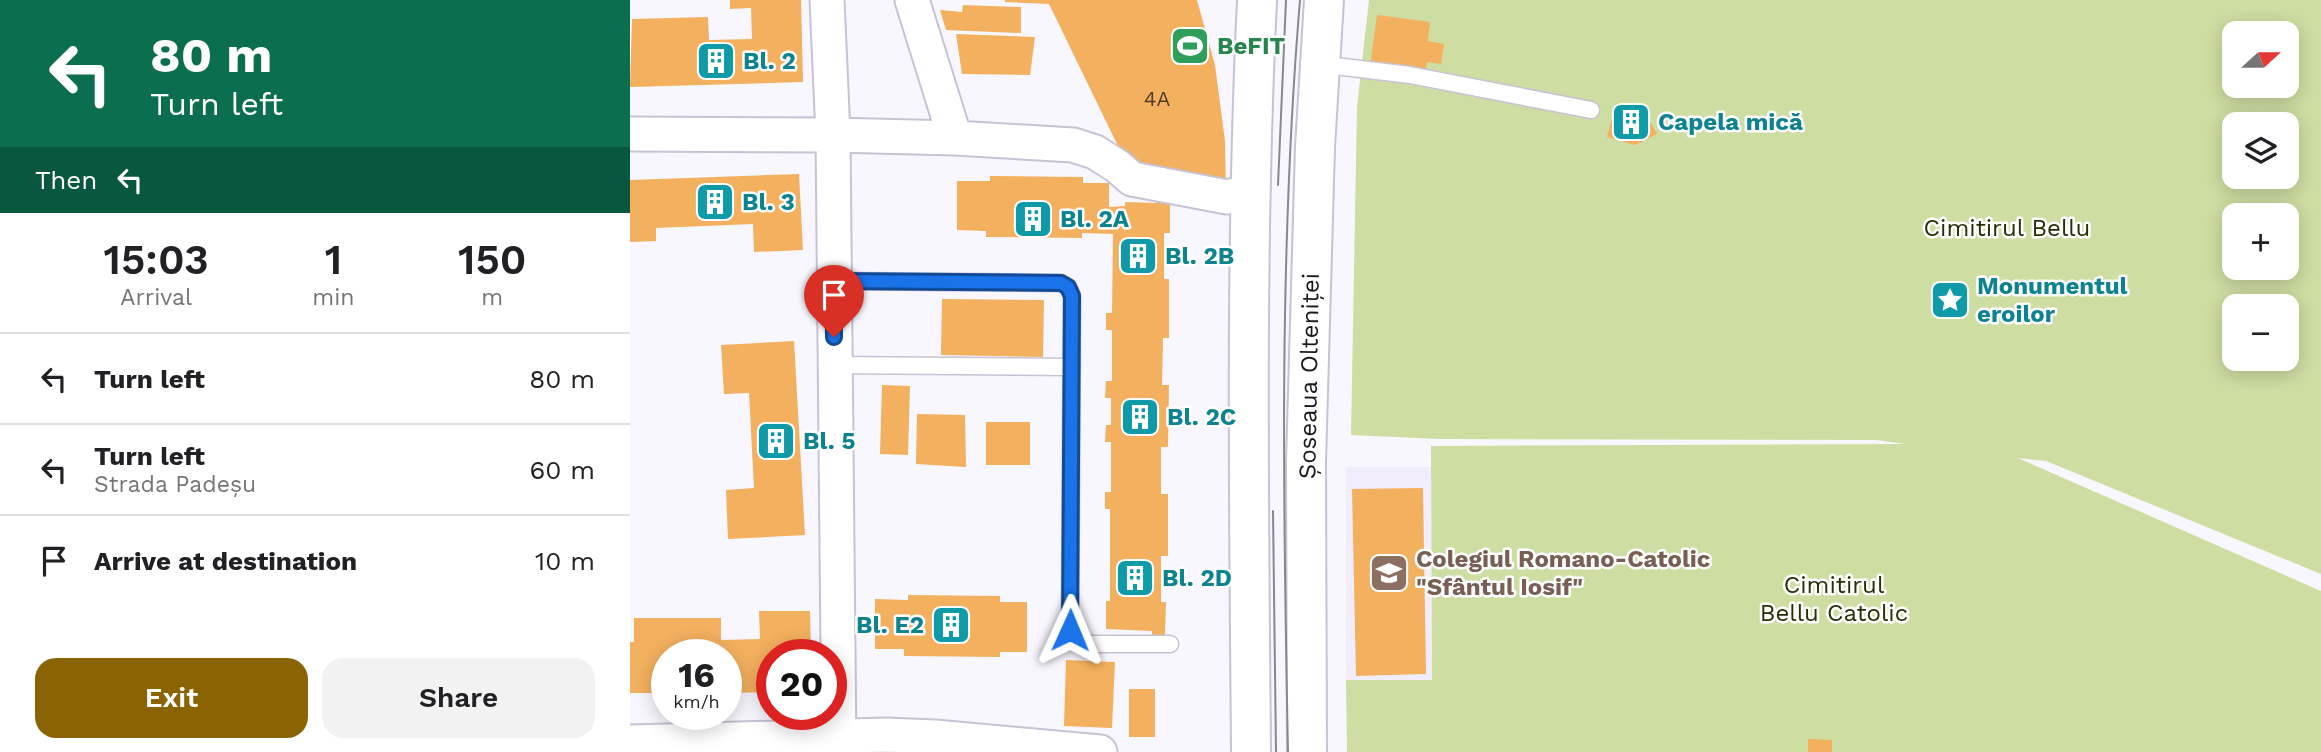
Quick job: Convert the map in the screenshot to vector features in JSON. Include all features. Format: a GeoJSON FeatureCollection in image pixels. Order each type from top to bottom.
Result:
{"type":"FeatureCollection","features":[{"type":"Feature","properties":{"kind":"main road"},"geometry":{"type":"LineString","coordinates":[[1251,752],[1251,191],[1257,0]]}},
{"type":"Feature","properties":{"kind":"main road","name":"Șoseaua Olteniței"},"geometry":{"type":"LineString","coordinates":[[1307,752],[1306,462],[1319,64],[1324,0]]}},
{"type":"Feature","properties":{"kind":"street"},"geometry":{"type":"LineString","coordinates":[[827,0],[833,135],[839,744]]}},
{"type":"Feature","properties":{"kind":"street"},"geometry":{"type":"LineString","coordinates":[[912,0],[955,138]]}},
{"type":"Feature","properties":{"kind":"street"},"geometry":{"type":"LineString","coordinates":[[1237,0],[1253,83]]}},
{"type":"Feature","properties":{"kind":"street"},"geometry":{"type":"LineString","coordinates":[[630,134],[955,138],[1073,145],[1095,152],[1132,179],[1227,197],[1251,191]]}},
{"type":"Feature","properties":{"kind":"street"},"geometry":{"type":"LineString","coordinates":[[630,742],[680,747],[839,744],[886,735],[1100,752]]}},
{"type":"Feature","properties":{"kind":"lane"},"geometry":{"type":"LineString","coordinates":[[1319,64],[1410,75],[1591,110]]}},
{"type":"Feature","properties":{"kind":"lane"},"geometry":{"type":"LineString","coordinates":[[833,281],[1061,283],[1068,287],[1072,296],[1070,630],[1076,639],[1090,644],[1170,644]]}},
{"type":"Feature","properties":{"kind":"lane"},"geometry":{"type":"LineString","coordinates":[[834,365],[1072,367]]}},
{"type":"Feature","properties":{"kind":"shaded area","name":"Colegiul Romano-Catolic \"Sfântul Iosif\""},"geometry":{"type":"Polygon","coordinates":[[[1346,467],[1431,467],[1432,680],[1346,680],[1346,467]]]}},
{"type":"Feature","properties":{"kind":"green space","name":"Cimitirul Bellu"},"geometry":{"type":"Polygon","coordinates":[[[1369,0],[2321,0],[2321,574],[2046,461],[2018,458],[2321,591],[2321,752],[1347,752],[1346,680],[1432,680],[1431,446],[1905,444],[1876,440],[1439,439],[1351,435],[1357,107],[1369,0]]]}},
{"type":"Feature","properties":{"kind":"building","name":"Bl. 2"},"geometry":{"type":"Polygon","coordinates":[[[730,0],[801,0],[803,82],[630,87],[632,19],[708,17],[709,40],[752,39],[751,8],[730,9],[730,0]]]}},
{"type":"Feature","properties":{"kind":"building"},"geometry":{"type":"Polygon","coordinates":[[[1005,0],[1197,0],[1215,65],[1225,141],[1226,196],[1134,179],[1049,4],[1005,0]]]}},
{"type":"Feature","properties":{"kind":"building"},"geometry":{"type":"Polygon","coordinates":[[[963,5],[1021,7],[1021,33],[946,30],[940,10],[962,12],[963,5]]]}},
{"type":"Feature","properties":{"kind":"building"},"geometry":{"type":"Polygon","coordinates":[[[1377,15],[1430,22],[1428,41],[1444,44],[1441,64],[1427,62],[1425,74],[1370,66],[1377,15]]]}},
{"type":"Feature","properties":{"kind":"building"},"geometry":{"type":"Polygon","coordinates":[[[956,34],[1035,37],[1030,75],[962,74],[956,34]]]}},
{"type":"Feature","properties":{"kind":"building","name":"Capela mică"},"geometry":{"type":"Polygon","coordinates":[[[1616,103],[1644,111],[1657,134],[1635,145],[1607,137],[1616,103]]]}},
{"type":"Feature","properties":{"kind":"building","name":"Bl. 3"},"geometry":{"type":"Polygon","coordinates":[[[799,174],[803,250],[754,252],[753,224],[656,228],[656,241],[630,242],[630,180],[799,174]]]}},
{"type":"Feature","properties":{"kind":"building"},"geometry":{"type":"Polygon","coordinates":[[[990,176],[1083,177],[1083,183],[1109,183],[1109,207],[1125,206],[1125,202],[1156,203],[1156,199],[1170,202],[1170,233],[1164,233],[1164,279],[1169,279],[1169,338],[1163,338],[1162,385],[1169,385],[1168,447],[1161,447],[1161,494],[1168,494],[1168,556],[1161,556],[1161,602],[1166,602],[1165,635],[1152,635],[1152,631],[1106,629],[1106,601],[1110,601],[1110,509],[1105,509],[1105,492],[1111,492],[1111,442],[1105,442],[1106,425],[1111,425],[1111,398],[1105,398],[1106,381],[1112,381],[1112,330],[1106,330],[1106,313],[1112,313],[1113,234],[1082,233],[1082,238],[986,237],[986,231],[957,230],[957,181],[990,181],[990,176]]]}},
{"type":"Feature","properties":{"kind":"building"},"geometry":{"type":"Polygon","coordinates":[[[942,299],[1044,300],[1043,357],[941,355],[942,299]]]}},
{"type":"Feature","properties":{"kind":"building","name":"Bl. 5"},"geometry":{"type":"Polygon","coordinates":[[[794,341],[805,535],[728,539],[726,490],[754,488],[749,393],[724,394],[721,345],[794,341]]]}},
{"type":"Feature","properties":{"kind":"building"},"geometry":{"type":"Polygon","coordinates":[[[882,385],[910,386],[908,455],[880,454],[882,385]]]}},
{"type":"Feature","properties":{"kind":"building"},"geometry":{"type":"Polygon","coordinates":[[[917,414],[965,415],[966,467],[916,464],[917,414]]]}},
{"type":"Feature","properties":{"kind":"building"},"geometry":{"type":"Polygon","coordinates":[[[986,422],[1030,422],[1030,465],[986,465],[986,422]]]}},
{"type":"Feature","properties":{"kind":"building","name":"Colegiul Romano-Catolic \"Sfântul Iosif\""},"geometry":{"type":"Polygon","coordinates":[[[1423,488],[1426,674],[1356,676],[1352,489],[1423,488]]]}},
{"type":"Feature","properties":{"kind":"building","name":"Bl. E2"},"geometry":{"type":"Polygon","coordinates":[[[908,595],[1000,596],[1000,602],[1027,602],[1027,652],[1000,652],[1000,657],[904,656],[904,649],[875,649],[875,599],[908,600],[908,595]]]}},
{"type":"Feature","properties":{"kind":"building"},"geometry":{"type":"Polygon","coordinates":[[[759,611],[810,611],[811,639],[760,639],[759,611]]]}},
{"type":"Feature","properties":{"kind":"building"},"geometry":{"type":"Polygon","coordinates":[[[634,618],[721,618],[721,639],[651,639],[651,693],[630,693],[630,642],[634,642],[634,618]]]}},
{"type":"Feature","properties":{"kind":"building"},"geometry":{"type":"Polygon","coordinates":[[[742,639],[756,639],[756,692],[742,693],[742,639]]]}},
{"type":"Feature","properties":{"kind":"building"},"geometry":{"type":"Polygon","coordinates":[[[1066,660],[1115,662],[1112,728],[1064,726],[1066,660]]]}},
{"type":"Feature","properties":{"kind":"building"},"geometry":{"type":"Polygon","coordinates":[[[1129,689],[1155,689],[1155,737],[1129,737],[1129,689]]]}},
{"type":"Feature","properties":{"kind":"building"},"geometry":{"type":"Polygon","coordinates":[[[1808,739],[1832,740],[1832,752],[1808,752],[1808,739]]]}},
{"type":"Feature","properties":{"kind":"tram line"},"geometry":{"type":"LineString","coordinates":[[1278,185],[1286,0]]}},
{"type":"Feature","properties":{"kind":"tram line"},"geometry":{"type":"LineString","coordinates":[[1288,752],[1284,376],[1289,188],[1300,0]]}},
{"type":"Feature","properties":{"kind":"tram line"},"geometry":{"type":"LineString","coordinates":[[1273,511],[1276,752]]}},
{"type":"Feature","properties":{"kind":"place","name":"BeFIT"},"geometry":{"type":"Point","coordinates":[1190,46]}},
{"type":"Feature","properties":{"kind":"place","name":"Bl. 2"},"geometry":{"type":"Point","coordinates":[716,61]}},
{"type":"Feature","properties":{"kind":"place","name":"Capela mică"},"geometry":{"type":"Point","coordinates":[1631,122]}},
{"type":"Feature","properties":{"kind":"place","name":"Bl. 3"},"geometry":{"type":"Point","coordinates":[715,202]}},
{"type":"Feature","properties":{"kind":"place","name":"Bl. 2A"},"geometry":{"type":"Point","coordinates":[1033,219]}},
{"type":"Feature","properties":{"kind":"place","name":"Bl. 2B"},"geometry":{"type":"Point","coordinates":[1138,256]}},
{"type":"Feature","properties":{"kind":"place","name":"Monumentul eroilor"},"geometry":{"type":"Point","coordinates":[1950,300]}},
{"type":"Feature","properties":{"kind":"place","name":"Bl. 2C"},"geometry":{"type":"Point","coordinates":[1140,417]}},
{"type":"Feature","properties":{"kind":"place","name":"Bl. 5"},"geometry":{"type":"Point","coordinates":[776,441]}},
{"type":"Feature","properties":{"kind":"place","name":"Colegiul Romano-Catolic \"Sfântul Iosif\""},"geometry":{"type":"Point","coordinates":[1389,573]}},
{"type":"Feature","properties":{"kind":"place","name":"Bl. 2D"},"geometry":{"type":"Point","coordinates":[1135,578]}},
{"type":"Feature","properties":{"kind":"place","name":"Bl. E2"},"geometry":{"type":"Point","coordinates":[951,625]}},
{"type":"Feature","properties":{"kind":"route"},"geometry":{"type":"LineString","coordinates":[[834,337],[833,281],[1061,283],[1068,287],[1072,296],[1070,630]]}},
{"type":"Feature","properties":{"kind":"park label","name":"Cimitirul Bellu Catolic"},"geometry":{"type":"Point","coordinates":[1834,599]}}]}
